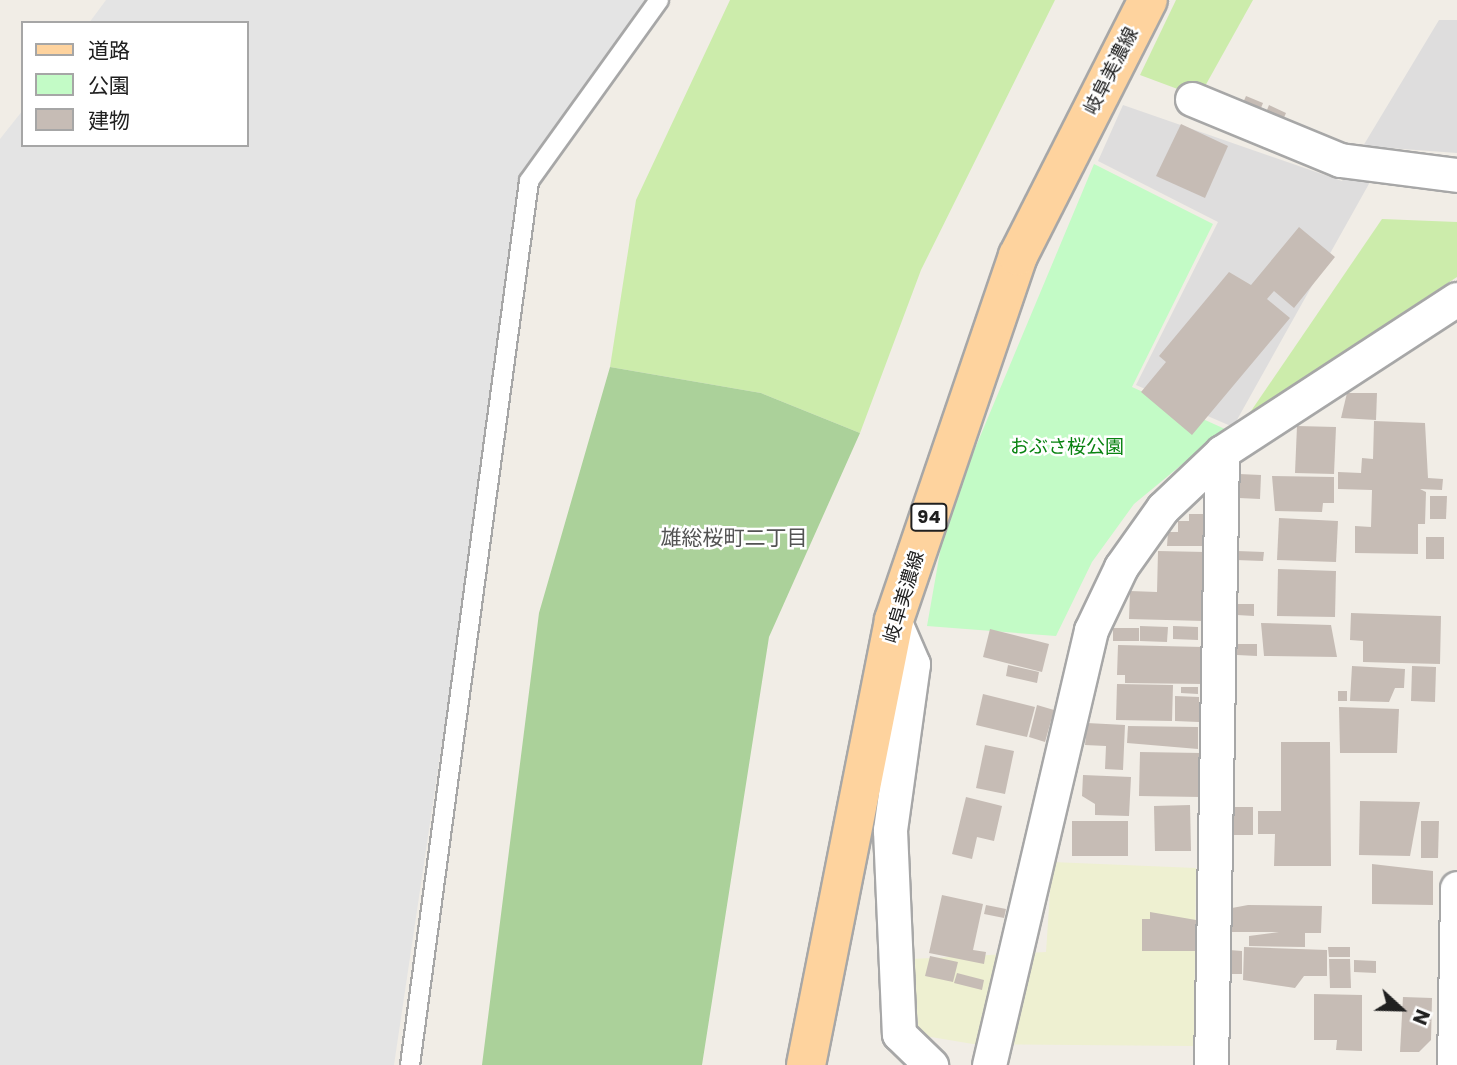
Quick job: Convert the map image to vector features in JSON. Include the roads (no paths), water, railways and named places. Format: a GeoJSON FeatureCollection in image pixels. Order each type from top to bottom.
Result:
{"type":"FeatureCollection","features":[{"type":"Feature","properties":{"kind":"main road","name":"岐阜美濃線"},"geometry":{"type":"LineString","coordinates":[[806,1065],[894,620],[1018,256],[1148,0]]}},
{"type":"Feature","properties":{"kind":"street"},"geometry":{"type":"LineString","coordinates":[[1192,99],[1340,160],[1457,175]]}},
{"type":"Feature","properties":{"kind":"street"},"geometry":{"type":"LineString","coordinates":[[989,1065],[1091,630],[1121,567],[1163,508],[1222,452],[1457,299]]}},
{"type":"Feature","properties":{"kind":"street"},"geometry":{"type":"LineString","coordinates":[[1211,1065],[1222,452]]}},
{"type":"Feature","properties":{"kind":"street"},"geometry":{"type":"LineString","coordinates":[[894,620],[914,664],[890,831],[899,1034],[931,1065]]}},
{"type":"Feature","properties":{"kind":"street"},"geometry":{"type":"LineString","coordinates":[[1454,1065],[1457,888]]}},
{"type":"Feature","properties":{"kind":"lane"},"geometry":{"type":"LineString","coordinates":[[410,1065],[529,181],[659,0]]}},
{"type":"Feature","properties":{"kind":"district","name":"雄総桜町二丁目"},"geometry":{"type":"Point","coordinates":[734,538]}},
{"type":"Feature","properties":{"kind":"park label","name":"おぶさ桜公園"},"geometry":{"type":"Point","coordinates":[1067,447]}}]}
